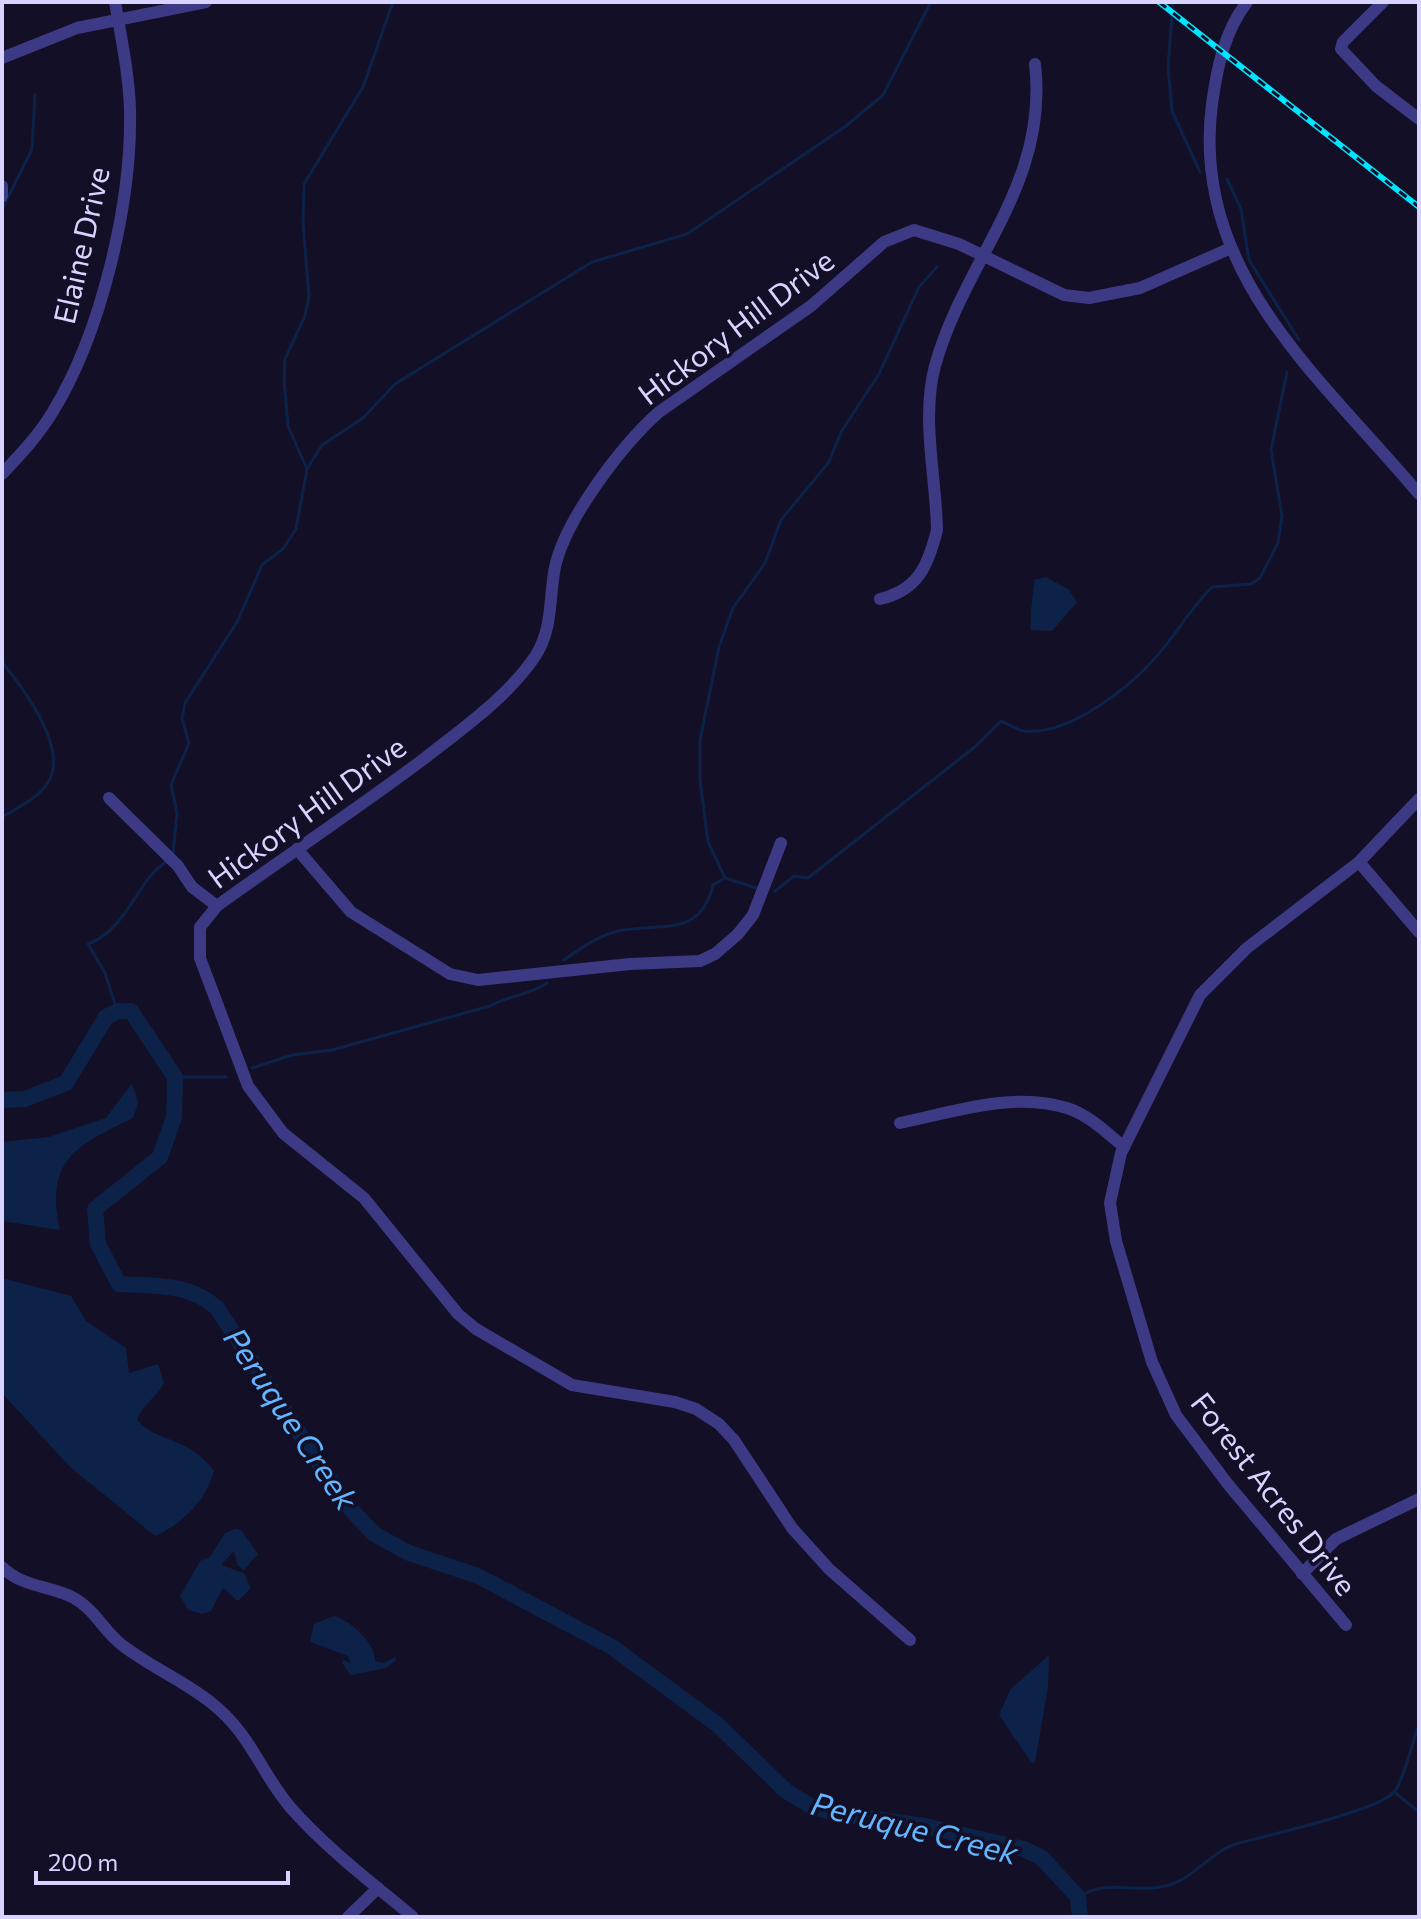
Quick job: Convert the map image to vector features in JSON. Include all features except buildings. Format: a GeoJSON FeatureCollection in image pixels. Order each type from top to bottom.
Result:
{"type":"FeatureCollection","features":[{"type":"Feature","properties":{"kind":"street","name":"Elaine Drive"},"geometry":{"type":"LineString","coordinates":[[2,474],[37,434],[64,391],[95,317],[110,258],[122,201],[130,111],[115,2]]}},
{"type":"Feature","properties":{"kind":"street"},"geometry":{"type":"LineString","coordinates":[[2,58],[77,28],[206,2]]}},
{"type":"Feature","properties":{"kind":"street"},"geometry":{"type":"LineString","coordinates":[[1247,2],[1235,21],[1222,54],[1211,116],[1210,151],[1216,201],[1231,248],[1275,330],[1419,494]]}},
{"type":"Feature","properties":{"kind":"street"},"geometry":{"type":"LineString","coordinates":[[1383,2],[1344,40],[1341,49],[1376,86],[1419,119]]}},
{"type":"Feature","properties":{"kind":"street"},"geometry":{"type":"LineString","coordinates":[[880,599],[902,593],[914,582],[933,547],[937,530],[930,389],[945,337],[986,256],[1031,148],[1039,98],[1035,64]]}},
{"type":"Feature","properties":{"kind":"street"},"geometry":{"type":"LineString","coordinates":[[2,186],[2,196]]}},
{"type":"Feature","properties":{"kind":"street","name":"Hickory Hill Drive"},"geometry":{"type":"LineString","coordinates":[[910,1640],[829,1569],[792,1528],[734,1440],[719,1424],[696,1409],[675,1402],[572,1385],[476,1329],[458,1314],[364,1198],[275,1125],[248,1086],[200,958],[200,927],[217,906],[448,740],[496,700],[535,655],[546,633],[556,564],[567,534],[624,447],[659,412],[807,310],[884,242],[914,230],[932,234],[986,256],[1064,295],[1089,298],[1140,288],[1231,248]]}},
{"type":"Feature","properties":{"kind":"street"},"geometry":{"type":"LineString","coordinates":[[109,798],[178,866],[192,887],[217,906]]}},
{"type":"Feature","properties":{"kind":"street","name":"Forest Acres Drive"},"geometry":{"type":"LineString","coordinates":[[1346,1625],[1176,1415],[1152,1362],[1111,1217],[1115,1172],[1124,1147],[1200,995],[1247,948],[1359,862],[1419,799]]}},
{"type":"Feature","properties":{"kind":"street"},"geometry":{"type":"LineString","coordinates":[[297,849],[351,912],[450,974],[478,980],[630,964],[700,961],[727,944],[753,915],[781,843]]}},
{"type":"Feature","properties":{"kind":"street"},"geometry":{"type":"LineString","coordinates":[[1359,862],[1419,932]]}},
{"type":"Feature","properties":{"kind":"street"},"geometry":{"type":"LineString","coordinates":[[900,1123],[987,1105],[1044,1103],[1069,1108],[1092,1121],[1124,1147]]}},
{"type":"Feature","properties":{"kind":"street"},"geometry":{"type":"LineString","coordinates":[[1302,1574],[1336,1539],[1419,1499]]}},
{"type":"Feature","properties":{"kind":"street"},"geometry":{"type":"LineString","coordinates":[[2,1567],[22,1582],[74,1598],[110,1636],[207,1699],[230,1718],[254,1748],[287,1804],[413,1917]]}},
{"type":"Feature","properties":{"kind":"street"},"geometry":{"type":"LineString","coordinates":[[348,1917],[378,1888]]}},
{"type":"Feature","properties":{"kind":"water"},"geometry":{"type":"Polygon","coordinates":[[[1046,577],[1068,589],[1077,602],[1052,631],[1031,630],[1035,580],[1046,577]]]}},
{"type":"Feature","properties":{"kind":"water"},"geometry":{"type":"Polygon","coordinates":[[[132,1083],[138,1103],[133,1118],[81,1147],[61,1171],[56,1206],[60,1230],[2,1221],[2,1142],[49,1137],[106,1118],[132,1083]]]}},
{"type":"Feature","properties":{"kind":"water"},"geometry":{"type":"Polygon","coordinates":[[[2,1278],[71,1296],[86,1321],[126,1348],[129,1373],[158,1364],[164,1383],[137,1420],[154,1433],[194,1452],[214,1471],[199,1501],[175,1525],[155,1536],[70,1467],[2,1393],[2,1278]]]}},
{"type":"Feature","properties":{"kind":"water"},"geometry":{"type":"Polygon","coordinates":[[[241,1530],[258,1554],[244,1570],[238,1566],[234,1551],[221,1565],[244,1573],[251,1588],[238,1601],[223,1588],[211,1611],[202,1614],[188,1610],[180,1596],[200,1561],[210,1557],[225,1533],[241,1530]]]}},
{"type":"Feature","properties":{"kind":"water"},"geometry":{"type":"Polygon","coordinates":[[[334,1616],[361,1634],[371,1647],[375,1661],[383,1663],[395,1657],[396,1660],[386,1668],[351,1675],[342,1663],[344,1660],[350,1663],[348,1656],[310,1642],[314,1624],[334,1616]]]}},
{"type":"Feature","properties":{"kind":"water"},"geometry":{"type":"Polygon","coordinates":[[[1049,1655],[1048,1687],[1035,1763],[1031,1762],[999,1715],[1010,1690],[1049,1655]]]}},
{"type":"Feature","properties":{"kind":"waterway"},"geometry":{"type":"LineString","coordinates":[[307,469],[288,426],[284,379],[285,359],[305,316],[309,296],[303,223],[304,184],[363,87],[393,2]]}},
{"type":"Feature","properties":{"kind":"waterway"},"geometry":{"type":"LineString","coordinates":[[173,853],[177,813],[171,785],[189,743],[182,719],[185,703],[237,622],[262,565],[283,549],[296,529],[307,469],[322,445],[363,418],[395,384],[592,262],[687,234],[846,126],[883,95],[931,2]]}},
{"type":"Feature","properties":{"kind":"waterway"},"geometry":{"type":"LineString","coordinates":[[1173,2],[1168,67],[1172,111],[1200,172]]}},
{"type":"Feature","properties":{"kind":"waterway"},"geometry":{"type":"LineString","coordinates":[[2,209],[32,149],[35,95]]}},
{"type":"Feature","properties":{"kind":"waterway"},"geometry":{"type":"LineString","coordinates":[[1227,179],[1241,209],[1249,260],[1299,340]]}},
{"type":"Feature","properties":{"kind":"waterway"},"geometry":{"type":"LineString","coordinates":[[756,888],[725,878],[708,842],[700,780],[700,740],[719,647],[733,608],[765,563],[781,520],[829,462],[841,432],[879,374],[919,287],[937,267]]}},
{"type":"Feature","properties":{"kind":"waterway"},"geometry":{"type":"LineString","coordinates":[[775,891],[794,876],[808,878],[976,746],[1001,721],[1021,730],[1042,730],[1079,718],[1131,682],[1164,647],[1212,587],[1251,584],[1260,578],[1278,543],[1282,516],[1271,450],[1287,372]]}},
{"type":"Feature","properties":{"kind":"waterway"},"geometry":{"type":"LineString","coordinates":[[2,662],[32,703],[49,737],[53,754],[53,770],[43,789],[2,817]]}},
{"type":"Feature","properties":{"kind":"waterway"},"geometry":{"type":"LineString","coordinates":[[131,1011],[116,1007],[105,973],[88,944],[113,927],[147,881],[166,862]]}},
{"type":"Feature","properties":{"kind":"waterway"},"geometry":{"type":"LineString","coordinates":[[564,960],[611,933],[689,921],[699,914],[713,885],[725,878]]}},
{"type":"Feature","properties":{"kind":"waterway"},"geometry":{"type":"LineString","coordinates":[[252,1068],[292,1055],[332,1050],[490,1006],[547,983]]}},
{"type":"Feature","properties":{"kind":"waterway","name":"Peruque Creek"},"geometry":{"type":"LineString","coordinates":[[2,1100],[25,1099],[66,1083],[106,1017],[118,1011],[131,1011],[175,1077],[174,1117],[160,1157],[95,1209],[98,1244],[119,1284],[183,1290],[217,1308],[346,1504],[374,1534],[409,1553],[478,1576],[612,1647],[718,1725],[786,1791],[809,1805],[833,1813],[925,1826],[1024,1849],[1042,1858],[1078,1897],[1080,1917]]}},
{"type":"Feature","properties":{"kind":"waterway"},"geometry":{"type":"LineString","coordinates":[[175,1077],[226,1077]]}},
{"type":"Feature","properties":{"kind":"waterway"},"geometry":{"type":"LineString","coordinates":[[1078,1897],[1100,1888],[1166,1886],[1239,1843],[1346,1814],[1384,1799],[1394,1792],[1401,1779],[1419,1724]]}},
{"type":"Feature","properties":{"kind":"waterway"},"geometry":{"type":"LineString","coordinates":[[1394,1792],[1419,1812]]}},
{"type":"Feature","properties":{"kind":"railway"},"geometry":{"type":"LineString","coordinates":[[1159,2],[1419,207]]}}]}
